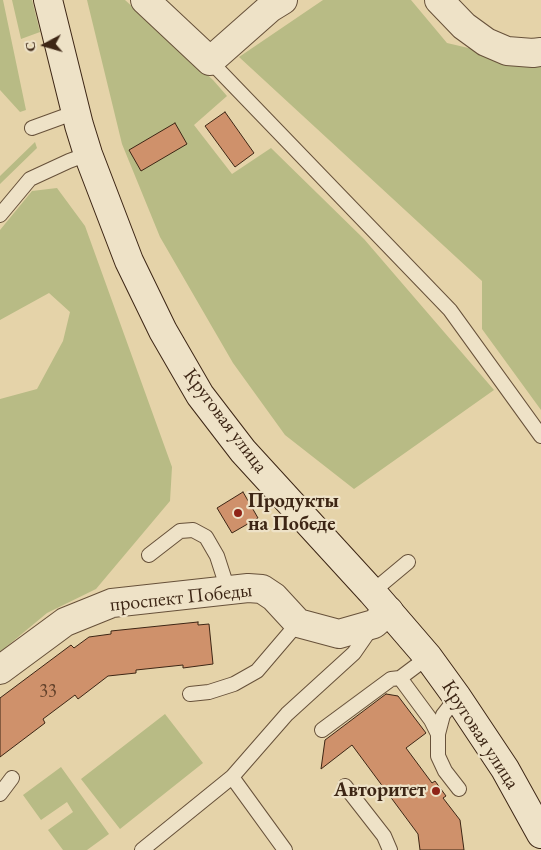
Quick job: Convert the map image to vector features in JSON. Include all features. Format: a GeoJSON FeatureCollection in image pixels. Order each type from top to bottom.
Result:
{"type":"FeatureCollection","features":[{"type":"Feature","properties":{"kind":"street","name":"Круговая улица"},"geometry":{"type":"LineString","coordinates":[[48,0],[88,154],[129,261],[163,332],[200,395],[243,451],[378,609],[428,657],[505,769],[541,834]]}},
{"type":"Feature","properties":{"kind":"street"},"geometry":{"type":"LineString","coordinates":[[145,0],[210,61],[270,8],[283,0]]}},
{"type":"Feature","properties":{"kind":"street"},"geometry":{"type":"LineString","coordinates":[[439,0],[464,26],[486,42],[507,51],[541,52]]}},
{"type":"Feature","properties":{"kind":"street","name":"проспект Победы"},"geometry":{"type":"LineString","coordinates":[[0,670],[65,622],[84,612],[112,603],[248,588],[262,590],[274,597],[298,623]]}},
{"type":"Feature","properties":{"kind":"street"},"geometry":{"type":"LineString","coordinates":[[298,623],[339,634],[378,609]]}},
{"type":"Feature","properties":{"kind":"lane"},"geometry":{"type":"LineString","coordinates":[[210,61],[450,310],[541,436]]}},
{"type":"Feature","properties":{"kind":"lane"},"geometry":{"type":"LineString","coordinates":[[32,128],[76,112]]}},
{"type":"Feature","properties":{"kind":"lane"},"geometry":{"type":"LineString","coordinates":[[0,215],[30,179],[88,154]]}},
{"type":"Feature","properties":{"kind":"lane"},"geometry":{"type":"LineString","coordinates":[[149,555],[180,531],[193,530],[206,537],[217,556],[228,590]]}},
{"type":"Feature","properties":{"kind":"lane"},"geometry":{"type":"LineString","coordinates":[[142,850],[232,777],[287,714],[354,653],[378,609],[408,562]]}},
{"type":"Feature","properties":{"kind":"lane"},"geometry":{"type":"LineString","coordinates":[[190,694],[209,692],[234,684],[257,671],[298,623]]}},
{"type":"Feature","properties":{"kind":"lane"},"geometry":{"type":"LineString","coordinates":[[322,730],[391,678],[400,678],[428,657]]}},
{"type":"Feature","properties":{"kind":"lane"},"geometry":{"type":"LineString","coordinates":[[400,678],[432,720],[438,734]]}},
{"type":"Feature","properties":{"kind":"lane"},"geometry":{"type":"LineString","coordinates":[[457,697],[443,715],[438,734],[438,756],[445,770],[459,789]]}},
{"type":"Feature","properties":{"kind":"lane"},"geometry":{"type":"LineString","coordinates":[[232,777],[284,850]]}},
{"type":"Feature","properties":{"kind":"lane"},"geometry":{"type":"LineString","coordinates":[[0,794],[12,778]]}},
{"type":"Feature","properties":{"kind":"lane"},"geometry":{"type":"LineString","coordinates":[[345,786],[384,836],[390,850]]}},
{"type":"Feature","properties":{"kind":"green space"},"geometry":{"type":"Polygon","coordinates":[[[0,0],[3,0],[26,110],[20,112],[0,90],[0,0]]]}},
{"type":"Feature","properties":{"kind":"green space"},"geometry":{"type":"Polygon","coordinates":[[[12,0],[32,0],[40,32],[21,39],[12,0]]]}},
{"type":"Feature","properties":{"kind":"green space"},"geometry":{"type":"Polygon","coordinates":[[[87,0],[125,0],[213,80],[227,96],[194,125],[232,174],[271,148],[364,239],[494,390],[354,489],[285,435],[233,363],[160,237],[122,144],[87,0]]]}},
{"type":"Feature","properties":{"kind":"green space"},"geometry":{"type":"Polygon","coordinates":[[[323,0],[411,0],[447,43],[541,65],[541,410],[482,329],[482,281],[239,57],[323,0]]]}},
{"type":"Feature","properties":{"kind":"green space"},"geometry":{"type":"Polygon","coordinates":[[[35,142],[37,148],[0,184],[0,176],[35,142]]]}},
{"type":"Feature","properties":{"kind":"green space"},"geometry":{"type":"Polygon","coordinates":[[[57,188],[85,226],[172,467],[170,501],[96,589],[47,613],[0,652],[0,399],[37,389],[63,341],[70,312],[49,293],[0,320],[0,230],[32,191],[57,188]]]}},
{"type":"Feature","properties":{"kind":"green space"},"geometry":{"type":"Polygon","coordinates":[[[165,714],[203,763],[120,829],[81,779],[165,714]]]}},
{"type":"Feature","properties":{"kind":"green space"},"geometry":{"type":"Polygon","coordinates":[[[61,767],[109,834],[87,850],[63,850],[48,830],[73,812],[67,802],[41,820],[23,795],[61,767]]]}},
{"type":"Feature","properties":{"kind":"building"},"geometry":{"type":"Polygon","coordinates":[[[225,112],[254,153],[235,167],[205,126],[225,112]]]}},
{"type":"Feature","properties":{"kind":"building"},"geometry":{"type":"Polygon","coordinates":[[[175,123],[187,144],[141,171],[129,150],[175,123]]]}},
{"type":"Feature","properties":{"kind":"building","name":"Продукты на Победе"},"geometry":{"type":"Polygon","coordinates":[[[243,492],[258,518],[232,533],[217,508],[243,492]]]}},
{"type":"Feature","properties":{"kind":"building"},"geometry":{"type":"Polygon","coordinates":[[[198,622],[198,625],[209,624],[213,664],[183,668],[183,665],[136,670],[136,673],[108,676],[78,699],[75,695],[43,719],[45,723],[0,757],[0,698],[71,645],[74,648],[89,637],[111,634],[111,631],[198,622]]]}},
{"type":"Feature","properties":{"kind":"building"},"geometry":{"type":"Polygon","coordinates":[[[386,694],[398,696],[426,733],[406,748],[432,783],[435,781],[446,796],[443,798],[460,820],[464,850],[420,850],[418,834],[352,745],[321,769],[325,740],[386,694]]]}},
{"type":"Feature","properties":{"kind":"place","name":"Продукты на Победе"},"geometry":{"type":"Point","coordinates":[238,513]}},
{"type":"Feature","properties":{"kind":"place","name":"Авторитет"},"geometry":{"type":"Point","coordinates":[436,791]}}]}
